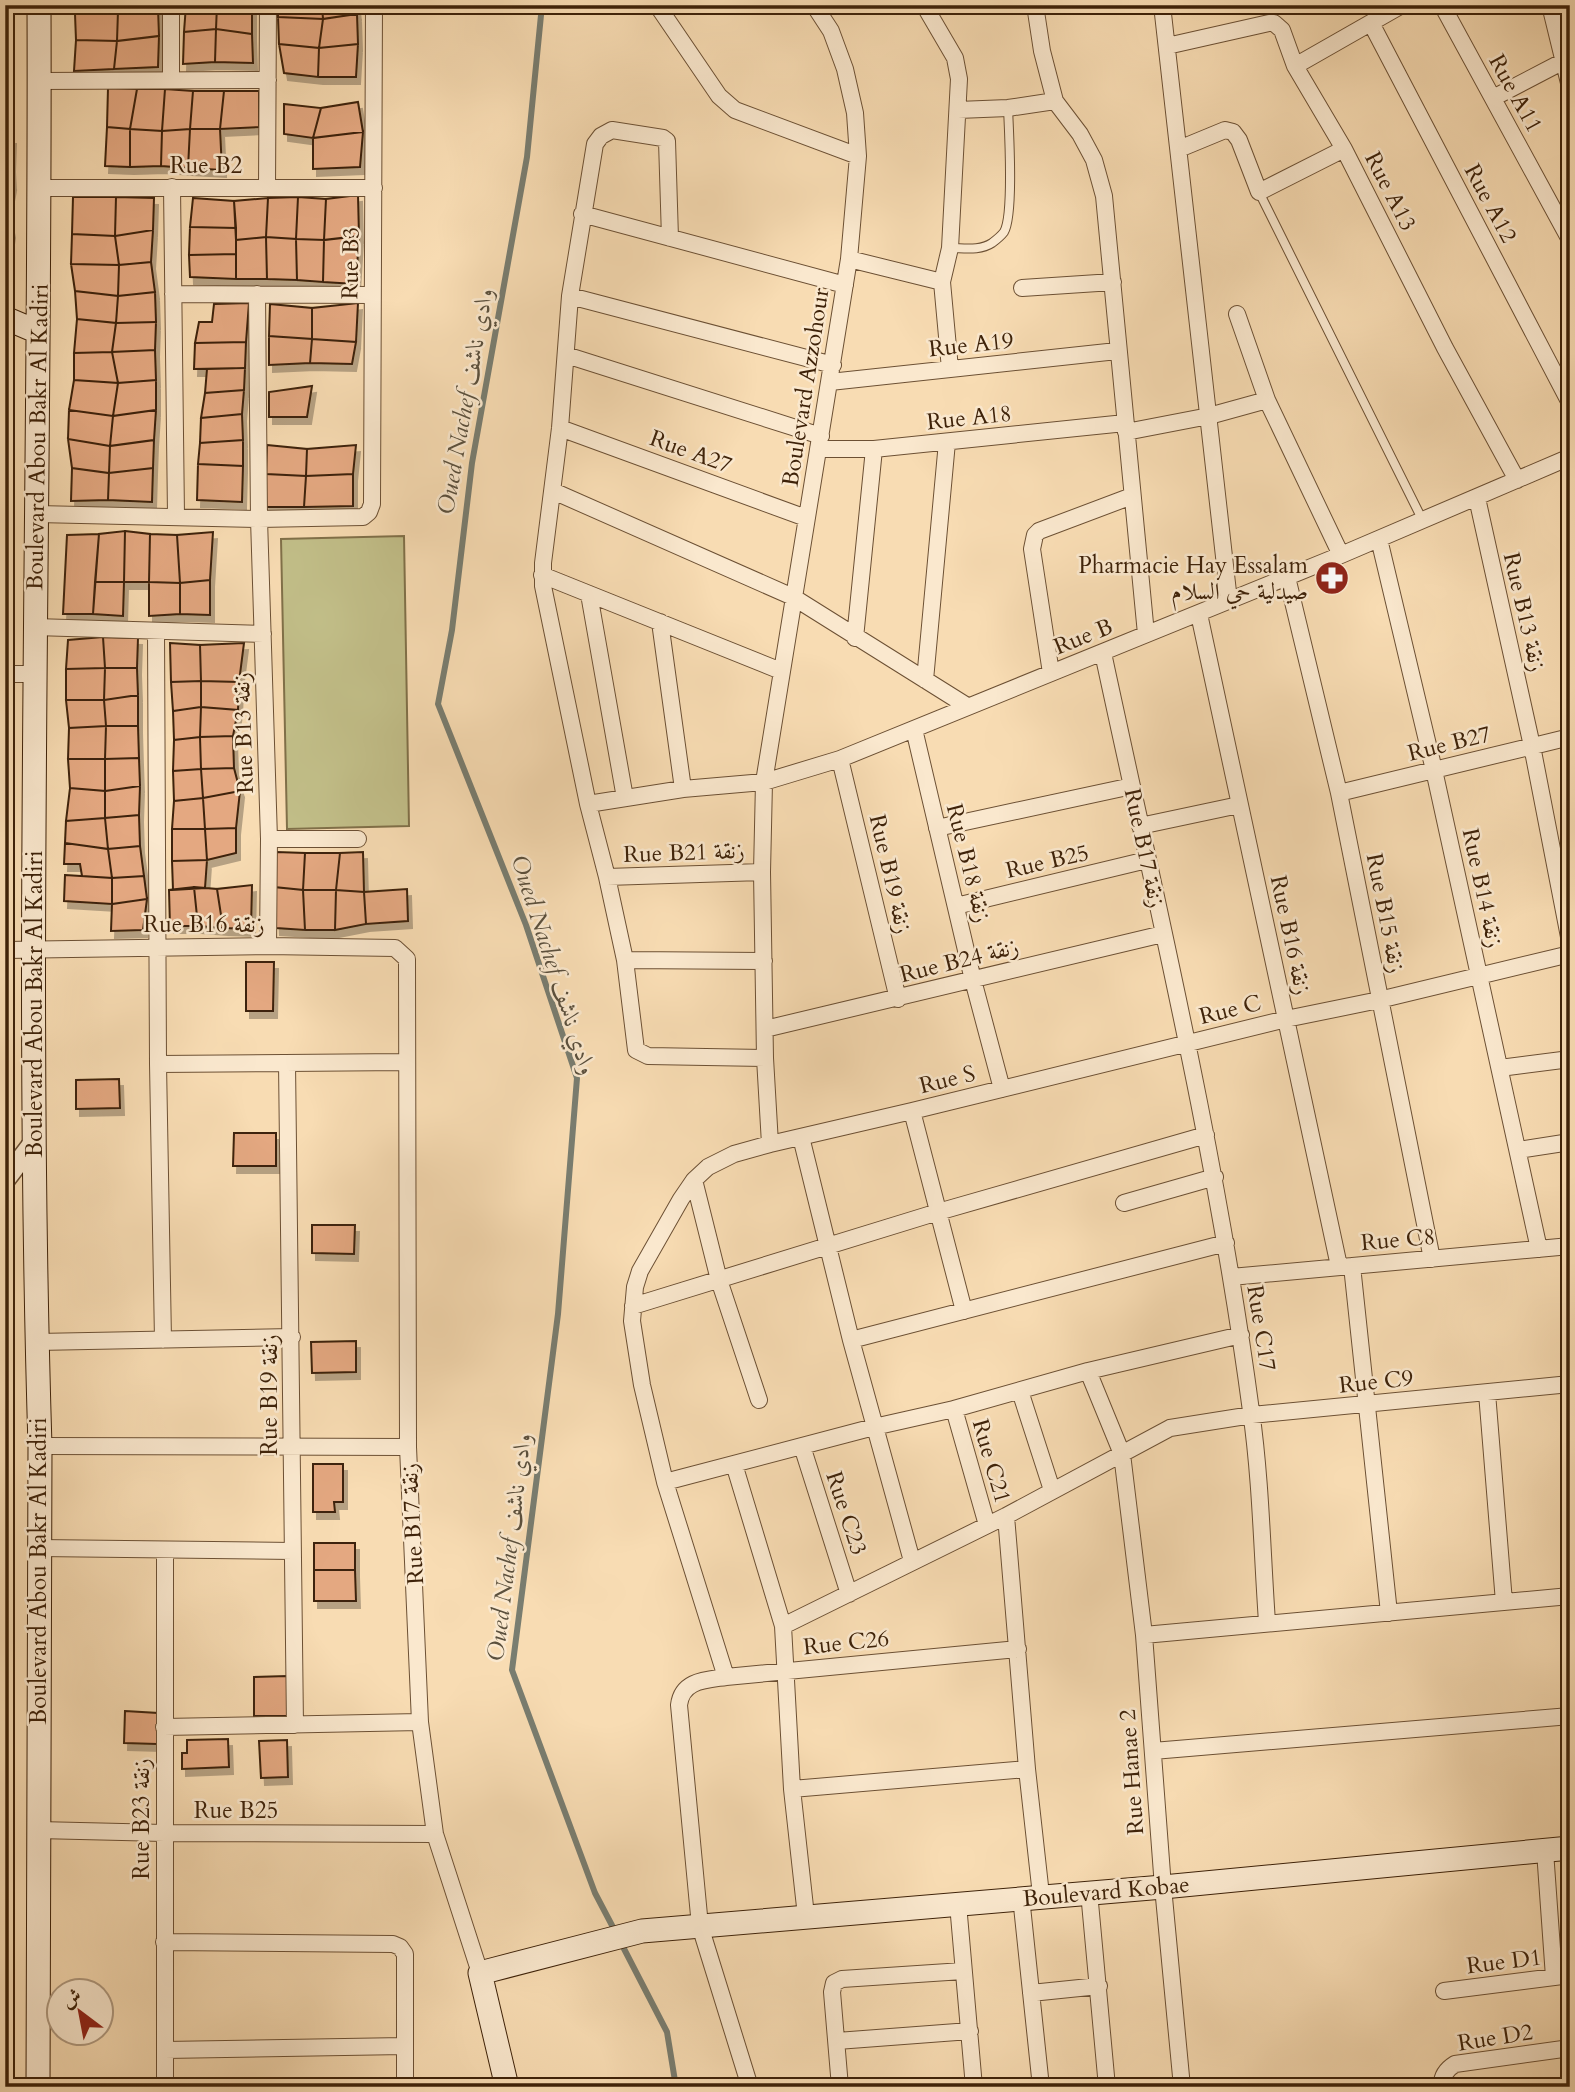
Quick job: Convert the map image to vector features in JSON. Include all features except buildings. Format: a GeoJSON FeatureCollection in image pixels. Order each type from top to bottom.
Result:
{"type":"FeatureCollection","features":[{"type":"Feature","properties":{"kind":"main road","name":"Boulevard Abou Bakr Al Kadiri"},"geometry":{"type":"LineString","coordinates":[[38,2087],[40,1446],[33,949],[39,5]]}},
{"type":"Feature","properties":{"kind":"main road"},"geometry":{"type":"LineString","coordinates":[[5,318],[38,332]]}},
{"type":"Feature","properties":{"kind":"main road","name":"Boulevard Kobae"},"geometry":{"type":"LineString","coordinates":[[480,1973],[642,1931],[1570,1848]]}},
{"type":"Feature","properties":{"kind":"main road","name":"Rue B17 زنقة"},"geometry":{"type":"LineString","coordinates":[[480,1973],[507,2087]]}},
{"type":"Feature","properties":{"kind":"street"},"geometry":{"type":"LineString","coordinates":[[171,5],[171,80]]}},
{"type":"Feature","properties":{"kind":"street"},"geometry":{"type":"LineString","coordinates":[[268,5],[268,188]]}},
{"type":"Feature","properties":{"kind":"street","name":"Rue B3"},"geometry":{"type":"LineString","coordinates":[[259,519],[363,517],[372,504],[374,5]]}},
{"type":"Feature","properties":{"kind":"street"},"geometry":{"type":"LineString","coordinates":[[657,5],[727,105],[858,156]]}},
{"type":"Feature","properties":{"kind":"street","name":"Boulevard Azzohour"},"geometry":{"type":"LineString","coordinates":[[770,1144],[765,1058],[762,872],[764,782],[849,259],[858,156],[855,113],[845,69],[831,31],[814,5]]}},
{"type":"Feature","properties":{"kind":"street"},"geometry":{"type":"LineString","coordinates":[[924,5],[955,58],[959,79],[950,248],[942,282],[950,369]]}},
{"type":"Feature","properties":{"kind":"street"},"geometry":{"type":"LineString","coordinates":[[1035,5],[1042,51],[1055,101],[1080,134],[1094,160],[1108,223],[1117,351],[1146,634]]}},
{"type":"Feature","properties":{"kind":"street"},"geometry":{"type":"LineString","coordinates":[[1162,5],[1229,601]]}},
{"type":"Feature","properties":{"kind":"street"},"geometry":{"type":"LineString","coordinates":[[1295,66],[1402,5]]}},
{"type":"Feature","properties":{"kind":"street","name":"Rue A11"},"geometry":{"type":"LineString","coordinates":[[1442,5],[1570,240]]}},
{"type":"Feature","properties":{"kind":"street"},"geometry":{"type":"LineString","coordinates":[[1550,5],[1570,86]]}},
{"type":"Feature","properties":{"kind":"street","name":"Rue A13"},"geometry":{"type":"LineString","coordinates":[[1167,46],[1274,23],[1282,30],[1295,66],[1343,149],[1445,348],[1517,480]]}},
{"type":"Feature","properties":{"kind":"street","name":"Rue A12"},"geometry":{"type":"LineString","coordinates":[[1371,23],[1570,403]]}},
{"type":"Feature","properties":{"kind":"street"},"geometry":{"type":"LineString","coordinates":[[1493,98],[1562,62]]}},
{"type":"Feature","properties":{"kind":"street"},"geometry":{"type":"LineString","coordinates":[[39,81],[268,80]]}},
{"type":"Feature","properties":{"kind":"street"},"geometry":{"type":"LineString","coordinates":[[958,110],[1008,108],[1055,101]]}},
{"type":"Feature","properties":{"kind":"street"},"geometry":{"type":"LineString","coordinates":[[670,238],[669,145],[663,138],[612,130],[601,136],[595,144],[570,296],[561,428],[541,575],[588,804],[625,960],[634,1046],[648,1056],[765,1058]]}},
{"type":"Feature","properties":{"kind":"street"},"geometry":{"type":"LineString","coordinates":[[1179,149],[1225,131],[1233,132],[1240,140],[1259,191],[1343,149]]}},
{"type":"Feature","properties":{"kind":"street"},"geometry":{"type":"LineString","coordinates":[[172,187],[176,516]]}},
{"type":"Feature","properties":{"kind":"street","name":"Rue B2"},"geometry":{"type":"LineString","coordinates":[[38,188],[374,188]]}},
{"type":"Feature","properties":{"kind":"street"},"geometry":{"type":"LineString","coordinates":[[582,214],[845,285]]}},
{"type":"Feature","properties":{"kind":"street"},"geometry":{"type":"LineString","coordinates":[[849,259],[942,282]]}},
{"type":"Feature","properties":{"kind":"street"},"geometry":{"type":"LineString","coordinates":[[1022,288],[1113,282]]}},
{"type":"Feature","properties":{"kind":"street"},"geometry":{"type":"LineString","coordinates":[[173,294],[373,295]]}},
{"type":"Feature","properties":{"kind":"street","name":"Rue B13 زنقة"},"geometry":{"type":"LineString","coordinates":[[257,294],[259,519],[269,839],[268,946]]}},
{"type":"Feature","properties":{"kind":"street"},"geometry":{"type":"LineString","coordinates":[[570,296],[833,365]]}},
{"type":"Feature","properties":{"kind":"street"},"geometry":{"type":"LineString","coordinates":[[1237,313],[1267,400],[1341,555]]}},
{"type":"Feature","properties":{"kind":"street","name":"Rue A19"},"geometry":{"type":"LineString","coordinates":[[830,382],[1117,351]]}},
{"type":"Feature","properties":{"kind":"street","name":"Rue A18"},"geometry":{"type":"LineString","coordinates":[[566,355],[819,443],[874,449],[1126,428],[1209,416],[1267,400]]}},
{"type":"Feature","properties":{"kind":"street","name":"Rue A27"},"geometry":{"type":"LineString","coordinates":[[561,428],[806,518]]}},
{"type":"Feature","properties":{"kind":"street"},"geometry":{"type":"LineString","coordinates":[[925,680],[947,442]]}},
{"type":"Feature","properties":{"kind":"street"},"geometry":{"type":"LineString","coordinates":[[855,638],[874,449]]}},
{"type":"Feature","properties":{"kind":"street","name":"Rue B"},"geometry":{"type":"LineString","coordinates":[[588,804],[683,789],[764,782],[840,759],[1199,614],[1570,457]]}},
{"type":"Feature","properties":{"kind":"street"},"geometry":{"type":"LineString","coordinates":[[553,491],[793,597],[967,706]]}},
{"type":"Feature","properties":{"kind":"street"},"geometry":{"type":"LineString","coordinates":[[1051,673],[1032,550],[1035,535],[1039,530],[1132,496]]}},
{"type":"Feature","properties":{"kind":"street","name":"Rue B13 زنقة"},"geometry":{"type":"LineString","coordinates":[[1476,498],[1532,746],[1570,942]]}},
{"type":"Feature","properties":{"kind":"street"},"geometry":{"type":"LineString","coordinates":[[37,514],[259,519]]}},
{"type":"Feature","properties":{"kind":"street","name":"Rue B14 زنقة"},"geometry":{"type":"LineString","coordinates":[[1378,539],[1434,770],[1539,1249]]}},
{"type":"Feature","properties":{"kind":"street"},"geometry":{"type":"LineString","coordinates":[[541,575],[781,671]]}},
{"type":"Feature","properties":{"kind":"street","name":"Rue B15 زنقة"},"geometry":{"type":"LineString","coordinates":[[1287,577],[1339,793],[1432,1259]]}},
{"type":"Feature","properties":{"kind":"street"},"geometry":{"type":"LineString","coordinates":[[589,594],[625,799]]}},
{"type":"Feature","properties":{"kind":"street","name":"Rue B16 زنقة"},"geometry":{"type":"LineString","coordinates":[[1199,614],[1286,1019],[1345,1266],[1366,1405],[1389,1613]]}},
{"type":"Feature","properties":{"kind":"street"},"geometry":{"type":"LineString","coordinates":[[660,622],[683,789]]}},
{"type":"Feature","properties":{"kind":"street"},"geometry":{"type":"LineString","coordinates":[[35,627],[263,634]]}},
{"type":"Feature","properties":{"kind":"street"},"geometry":{"type":"LineString","coordinates":[[156,631],[158,1064],[163,1340]]}},
{"type":"Feature","properties":{"kind":"street","name":"Rue B17 زنقة"},"geometry":{"type":"LineString","coordinates":[[1103,653],[1188,1043]]}},
{"type":"Feature","properties":{"kind":"street"},"geometry":{"type":"LineString","coordinates":[[5,674],[36,674]]}},
{"type":"Feature","properties":{"kind":"street","name":"Rue B18 زنقة"},"geometry":{"type":"LineString","coordinates":[[914,729],[1002,1089]]}},
{"type":"Feature","properties":{"kind":"street","name":"Rue B27"},"geometry":{"type":"LineString","coordinates":[[1339,793],[1570,737]]}},
{"type":"Feature","properties":{"kind":"street","name":"Rue B19 زنقة"},"geometry":{"type":"LineString","coordinates":[[840,759],[898,999]]}},
{"type":"Feature","properties":{"kind":"street"},"geometry":{"type":"LineString","coordinates":[[937,828],[1132,786]]}},
{"type":"Feature","properties":{"kind":"street"},"geometry":{"type":"LineString","coordinates":[[1140,826],[1239,805]]}},
{"type":"Feature","properties":{"kind":"street"},"geometry":{"type":"LineString","coordinates":[[269,839],[358,839]]}},
{"type":"Feature","properties":{"kind":"street","name":"Rue B25"},"geometry":{"type":"LineString","coordinates":[[957,906],[1147,860]]}},
{"type":"Feature","properties":{"kind":"street","name":"Rue B21 زنقة"},"geometry":{"type":"LineString","coordinates":[[607,877],[762,872]]}},
{"type":"Feature","properties":{"kind":"street","name":"Rue B24 زنقة"},"geometry":{"type":"LineString","coordinates":[[765,1029],[1163,934]]}},
{"type":"Feature","properties":{"kind":"street","name":"Rue B16 زنقة"},"geometry":{"type":"LineString","coordinates":[[5,950],[268,946],[395,948],[401,952]]}},
{"type":"Feature","properties":{"kind":"street","name":"Rue B17 زنقة"},"geometry":{"type":"LineString","coordinates":[[401,952],[407,959],[408,1447],[420,1722],[435,1834],[480,1973]]}},
{"type":"Feature","properties":{"kind":"street","name":"Rue C"},"geometry":{"type":"LineString","coordinates":[[1188,1043],[1570,954]]}},
{"type":"Feature","properties":{"kind":"street"},"geometry":{"type":"LineString","coordinates":[[625,960],[764,961]]}},
{"type":"Feature","properties":{"kind":"street","name":"Rue S"},"geometry":{"type":"LineString","coordinates":[[694,1180],[718,1160],[770,1144],[1188,1043]]}},
{"type":"Feature","properties":{"kind":"street","name":"Rue C17"},"geometry":{"type":"LineString","coordinates":[[1188,1043],[1215,1177],[1252,1415],[1267,1622]]}},
{"type":"Feature","properties":{"kind":"street"},"geometry":{"type":"LineString","coordinates":[[1500,1068],[1570,1059]]}},
{"type":"Feature","properties":{"kind":"street"},"geometry":{"type":"LineString","coordinates":[[158,1064],[406,1062]]}},
{"type":"Feature","properties":{"kind":"street","name":"Rue B19 زنقة"},"geometry":{"type":"LineString","coordinates":[[286,1063],[292,1337],[295,1726]]}},
{"type":"Feature","properties":{"kind":"street"},"geometry":{"type":"LineString","coordinates":[[912,1111],[964,1311]]}},
{"type":"Feature","properties":{"kind":"street"},"geometry":{"type":"LineString","coordinates":[[633,1306],[938,1212],[1206,1135]]}},
{"type":"Feature","properties":{"kind":"street"},"geometry":{"type":"LineString","coordinates":[[802,1137],[851,1340],[912,1561]]}},
{"type":"Feature","properties":{"kind":"street"},"geometry":{"type":"LineString","coordinates":[[5,1181],[34,1142]]}},
{"type":"Feature","properties":{"kind":"street"},"geometry":{"type":"LineString","coordinates":[[1518,1150],[1570,1142]]}},
{"type":"Feature","properties":{"kind":"street"},"geometry":{"type":"LineString","coordinates":[[1124,1203],[1215,1177]]}},
{"type":"Feature","properties":{"kind":"street"},"geometry":{"type":"LineString","coordinates":[[694,1180],[719,1280],[759,1400]]}},
{"type":"Feature","properties":{"kind":"street"},"geometry":{"type":"LineString","coordinates":[[694,1180],[640,1271],[633,1306],[634,1337],[642,1385],[665,1482],[726,1677]]}},
{"type":"Feature","properties":{"kind":"street"},"geometry":{"type":"LineString","coordinates":[[851,1340],[1226,1243]]}},
{"type":"Feature","properties":{"kind":"street","name":"Rue C8"},"geometry":{"type":"LineString","coordinates":[[1231,1277],[1570,1246]]}},
{"type":"Feature","properties":{"kind":"street"},"geometry":{"type":"LineString","coordinates":[[665,1482],[874,1427],[954,1409],[1088,1371],[1241,1335]]}},
{"type":"Feature","properties":{"kind":"street"},"geometry":{"type":"LineString","coordinates":[[37,1342],[292,1337]]}},
{"type":"Feature","properties":{"kind":"street","name":"Rue Hanae 2"},"geometry":{"type":"LineString","coordinates":[[1088,1371],[1122,1454],[1144,1635],[1182,2087]]}},
{"type":"Feature","properties":{"kind":"street","name":"Rue C9"},"geometry":{"type":"LineString","coordinates":[[783,1626],[1006,1516],[1170,1428],[1252,1415],[1570,1384]]}},
{"type":"Feature","properties":{"kind":"street"},"geometry":{"type":"LineString","coordinates":[[1020,1391],[1052,1490]]}},
{"type":"Feature","properties":{"kind":"street"},"geometry":{"type":"LineString","coordinates":[[1487,1393],[1504,1602]]}},
{"type":"Feature","properties":{"kind":"street","name":"Rue C21"},"geometry":{"type":"LineString","coordinates":[[954,1409],[987,1525]]}},
{"type":"Feature","properties":{"kind":"street"},"geometry":{"type":"LineString","coordinates":[[40,1446],[408,1447]]}},
{"type":"Feature","properties":{"kind":"street","name":"Rue C23"},"geometry":{"type":"LineString","coordinates":[[802,1446],[849,1594]]}},
{"type":"Feature","properties":{"kind":"street"},"geometry":{"type":"LineString","coordinates":[[734,1464],[783,1626],[792,1789],[806,1916]]}},
{"type":"Feature","properties":{"kind":"street"},"geometry":{"type":"LineString","coordinates":[[1006,1516],[1027,1769],[1031,1993],[1041,2087]]}},
{"type":"Feature","properties":{"kind":"street"},"geometry":{"type":"LineString","coordinates":[[38,1548],[293,1551]]}},
{"type":"Feature","properties":{"kind":"street","name":"Rue B23 زنقة"},"geometry":{"type":"LineString","coordinates":[[165,1550],[165,2087]]}},
{"type":"Feature","properties":{"kind":"street"},"geometry":{"type":"LineString","coordinates":[[1144,1635],[1570,1596]]}},
{"type":"Feature","properties":{"kind":"street","name":"Rue C26"},"geometry":{"type":"LineString","coordinates":[[699,1926],[679,1705],[683,1692],[697,1681],[726,1677],[1018,1649]]}},
{"type":"Feature","properties":{"kind":"street"},"geometry":{"type":"LineString","coordinates":[[1153,1751],[1570,1716]]}},
{"type":"Feature","properties":{"kind":"street"},"geometry":{"type":"LineString","coordinates":[[163,1727],[420,1722]]}},
{"type":"Feature","properties":{"kind":"street"},"geometry":{"type":"LineString","coordinates":[[792,1789],[1027,1769]]}},
{"type":"Feature","properties":{"kind":"street","name":"Rue B25"},"geometry":{"type":"LineString","coordinates":[[38,1830],[435,1834]]}},
{"type":"Feature","properties":{"kind":"street"},"geometry":{"type":"LineString","coordinates":[[1545,1851],[1562,1976]]}},
{"type":"Feature","properties":{"kind":"street"},"geometry":{"type":"LineString","coordinates":[[1090,1892],[1107,2087]]}},
{"type":"Feature","properties":{"kind":"street"},"geometry":{"type":"LineString","coordinates":[[958,1904],[974,2087]]}},
{"type":"Feature","properties":{"kind":"street"},"geometry":{"type":"LineString","coordinates":[[699,1926],[750,2087]]}},
{"type":"Feature","properties":{"kind":"street"},"geometry":{"type":"LineString","coordinates":[[164,1942],[393,1944],[401,1947],[405,1954],[405,2087]]}},
{"type":"Feature","properties":{"kind":"street"},"geometry":{"type":"LineString","coordinates":[[840,2087],[832,1992],[834,1983],[963,1971]]}},
{"type":"Feature","properties":{"kind":"street","name":"Rue D1"},"geometry":{"type":"LineString","coordinates":[[1444,1991],[1562,1976]]}},
{"type":"Feature","properties":{"kind":"street"},"geometry":{"type":"LineString","coordinates":[[1031,1993],[1099,1986]]}},
{"type":"Feature","properties":{"kind":"street"},"geometry":{"type":"LineString","coordinates":[[837,2041],[970,2031]]}},
{"type":"Feature","properties":{"kind":"street"},"geometry":{"type":"LineString","coordinates":[[165,2050],[404,2046]]}},
{"type":"Feature","properties":{"kind":"street","name":"Rue D2"},"geometry":{"type":"LineString","coordinates":[[1442,2087],[1444,2074],[1455,2064],[1570,2048]]}},
{"type":"Feature","properties":{"kind":"lane"},"geometry":{"type":"LineString","coordinates":[[950,248],[980,248],[990,244],[1005,231],[1010,166],[1008,108]]}},
{"type":"Feature","properties":{"kind":"lane"},"geometry":{"type":"LineString","coordinates":[[1259,191],[1423,521]]}},
{"type":"Feature","properties":{"kind":"shaded area"},"geometry":{"type":"Polygon","coordinates":[[[404,536],[409,826],[287,829],[281,539],[404,536]]]}},
{"type":"Feature","properties":{"kind":"waterway","name":"Oued Nachef وادي ناشف"},"geometry":{"type":"LineString","coordinates":[[542,5],[527,157],[472,463],[452,630],[438,704],[526,925],[577,1078],[558,1314],[512,1670],[595,1893],[616,1933]]}},
{"type":"Feature","properties":{"kind":"waterway","name":"Oued Nachef وادي ناشف"},"geometry":{"type":"LineString","coordinates":[[621,1943],[667,2032],[676,2087]]}},
{"type":"Feature","properties":{"kind":"place","name":"Pharmacie Hay Essalam صيدلية حي السلام"},"geometry":{"type":"Point","coordinates":[1332,578]}}]}
